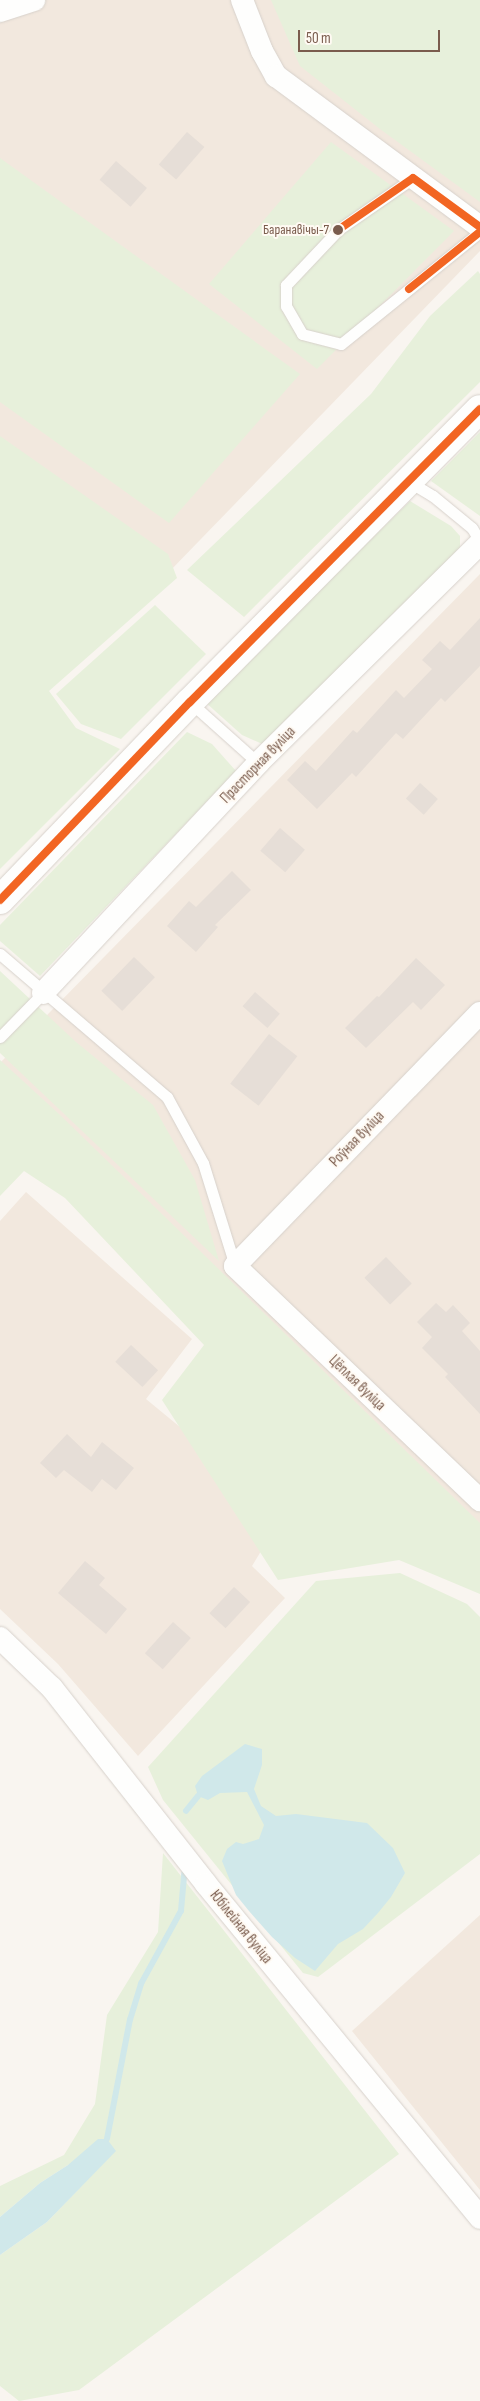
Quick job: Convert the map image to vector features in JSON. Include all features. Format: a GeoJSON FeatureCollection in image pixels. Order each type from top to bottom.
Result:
{"type":"FeatureCollection","features":[{"type":"Feature","properties":{"kind":"main road"},"geometry":{"type":"LineString","coordinates":[[0,900],[190,702],[480,409]]}},
{"type":"Feature","properties":{"kind":"street"},"geometry":{"type":"LineString","coordinates":[[0,11],[34,0]]}},
{"type":"Feature","properties":{"kind":"street"},"geometry":{"type":"LineString","coordinates":[[242,0],[262,51],[276,76],[480,227]]}},
{"type":"Feature","properties":{"kind":"street","name":"Прасторная вуліца"},"geometry":{"type":"LineString","coordinates":[[42,993],[258,763],[480,542]]}},
{"type":"Feature","properties":{"kind":"street","name":"Роўная вуліца"},"geometry":{"type":"LineString","coordinates":[[234,1266],[478,1019]]}},
{"type":"Feature","properties":{"kind":"street","name":"Цёплая вуліца"},"geometry":{"type":"LineString","coordinates":[[234,1266],[480,1500]]}},
{"type":"Feature","properties":{"kind":"street","name":"Юбілейная вуліца"},"geometry":{"type":"LineString","coordinates":[[0,1638],[52,1688],[206,1884],[480,2218]]}},
{"type":"Feature","properties":{"kind":"lane"},"geometry":{"type":"LineString","coordinates":[[413,178],[338,230],[286,285],[286,306],[302,334],[341,344],[480,232]]}},
{"type":"Feature","properties":{"kind":"lane"},"geometry":{"type":"LineString","coordinates":[[408,481],[433,496],[472,528],[480,542]]}},
{"type":"Feature","properties":{"kind":"lane"},"geometry":{"type":"LineString","coordinates":[[190,702],[258,763]]}},
{"type":"Feature","properties":{"kind":"lane"},"geometry":{"type":"LineString","coordinates":[[0,954],[42,993],[167,1097],[203,1163],[234,1266]]}},
{"type":"Feature","properties":{"kind":"lane"},"geometry":{"type":"LineString","coordinates":[[0,1037],[42,993]]}},
{"type":"Feature","properties":{"kind":"shaded area"},"geometry":{"type":"Polygon","coordinates":[[[0,0],[480,0],[480,251],[169,572],[0,450],[0,0]]]}},
{"type":"Feature","properties":{"kind":"shaded area"},"geometry":{"type":"Polygon","coordinates":[[[480,574],[480,1538],[0,1063],[480,574]]]}},
{"type":"Feature","properties":{"kind":"shaded area"},"geometry":{"type":"Polygon","coordinates":[[[26,1192],[192,1339],[146,1399],[284,1513],[252,1566],[285,1598],[138,1756],[58,1664],[0,1609],[0,1221],[26,1192]]]}},
{"type":"Feature","properties":{"kind":"shaded area"},"geometry":{"type":"Polygon","coordinates":[[[480,1915],[480,2190],[352,2031],[480,1915]]]}},
{"type":"Feature","properties":{"kind":"green space"},"geometry":{"type":"Polygon","coordinates":[[[271,0],[480,0],[480,202],[380,129],[300,66],[271,0]]]}},
{"type":"Feature","properties":{"kind":"green space"},"geometry":{"type":"Polygon","coordinates":[[[331,142],[454,231],[317,369],[209,284],[331,142]]]}},
{"type":"Feature","properties":{"kind":"green space"},"geometry":{"type":"Polygon","coordinates":[[[0,158],[300,374],[169,523],[0,402],[0,158]]]}},
{"type":"Feature","properties":{"kind":"green space"},"geometry":{"type":"Polygon","coordinates":[[[478,271],[480,274],[480,382],[244,617],[187,570],[371,394],[430,316],[478,271]]]}},
{"type":"Feature","properties":{"kind":"green space"},"geometry":{"type":"Polygon","coordinates":[[[480,432],[480,516],[431,481],[480,432]]]}},
{"type":"Feature","properties":{"kind":"green space"},"geometry":{"type":"Polygon","coordinates":[[[0,436],[168,554],[177,578],[49,691],[76,728],[120,749],[0,869],[0,436]]]}},
{"type":"Feature","properties":{"kind":"green space"},"geometry":{"type":"Polygon","coordinates":[[[410,501],[451,526],[460,536],[460,549],[267,746],[242,735],[205,702],[410,501]]]}},
{"type":"Feature","properties":{"kind":"green space"},"geometry":{"type":"Polygon","coordinates":[[[155,605],[206,654],[121,739],[81,724],[56,694],[155,605]]]}},
{"type":"Feature","properties":{"kind":"green space"},"geometry":{"type":"Polygon","coordinates":[[[187,732],[212,744],[236,771],[40,976],[0,941],[0,925],[187,732]]]}},
{"type":"Feature","properties":{"kind":"green space"},"geometry":{"type":"Polygon","coordinates":[[[0,971],[76,1042],[153,1105],[195,1180],[219,1261],[0,1053],[0,971]]]}},
{"type":"Feature","properties":{"kind":"green space"},"geometry":{"type":"Polygon","coordinates":[[[0,1060],[59,1114],[480,1523],[480,1594],[399,1560],[278,1580],[162,1400],[204,1345],[65,1198],[24,1171],[0,1196],[0,1060]]]}},
{"type":"Feature","properties":{"kind":"green space"},"geometry":{"type":"Polygon","coordinates":[[[400,1573],[467,1604],[480,1617],[480,1854],[318,1977],[303,1973],[163,1800],[148,1767],[316,1581],[400,1573]]]}},
{"type":"Feature","properties":{"kind":"green space"},"geometry":{"type":"Polygon","coordinates":[[[163,1853],[399,2154],[79,2390],[19,2401],[0,2386],[0,2255],[47,2222],[115,2151],[68,2165],[40,2183],[0,2217],[0,2186],[64,2155],[95,2104],[107,2015],[158,1932],[163,1853]]]}},
{"type":"Feature","properties":{"kind":"water"},"geometry":{"type":"Polygon","coordinates":[[[245,1744],[262,1749],[262,1765],[254,1789],[261,1806],[276,1816],[296,1814],[367,1823],[393,1848],[405,1873],[391,1897],[378,1913],[363,1929],[338,1944],[315,1971],[295,1958],[272,1937],[249,1911],[236,1895],[222,1861],[227,1849],[236,1842],[243,1844],[259,1839],[264,1825],[247,1792],[220,1793],[208,1800],[198,1796],[195,1786],[202,1776],[245,1744]]]}},
{"type":"Feature","properties":{"kind":"water"},"geometry":{"type":"Polygon","coordinates":[[[98,2139],[107,2139],[116,2151],[47,2222],[0,2255],[0,2217],[40,2183],[68,2165],[98,2139]]]}},
{"type":"Feature","properties":{"kind":"building"},"geometry":{"type":"Polygon","coordinates":[[[187,132],[204,147],[176,180],[159,164],[187,132]]]}},
{"type":"Feature","properties":{"kind":"building"},"geometry":{"type":"Polygon","coordinates":[[[116,161],[147,188],[131,207],[100,180],[116,161]]]}},
{"type":"Feature","properties":{"kind":"building"},"geometry":{"type":"Polygon","coordinates":[[[480,618],[480,666],[445,702],[441,698],[403,739],[396,733],[356,777],[352,773],[317,809],[287,780],[305,761],[316,771],[353,730],[357,733],[396,690],[404,698],[432,669],[422,660],[440,641],[450,650],[480,618]]]}},
{"type":"Feature","properties":{"kind":"building"},"geometry":{"type":"Polygon","coordinates":[[[420,783],[438,799],[424,815],[406,799],[420,783]]]}},
{"type":"Feature","properties":{"kind":"building"},"geometry":{"type":"Polygon","coordinates":[[[280,828],[305,850],[285,872],[260,851],[280,828]]]}},
{"type":"Feature","properties":{"kind":"building"},"geometry":{"type":"Polygon","coordinates":[[[232,871],[251,890],[215,925],[218,927],[196,952],[167,926],[189,901],[196,907],[232,871]]]}},
{"type":"Feature","properties":{"kind":"building"},"geometry":{"type":"Polygon","coordinates":[[[134,957],[155,977],[122,1011],[101,991],[134,957]]]}},
{"type":"Feature","properties":{"kind":"building"},"geometry":{"type":"Polygon","coordinates":[[[416,958],[445,985],[421,1010],[413,1002],[366,1048],[345,1028],[377,996],[379,997],[416,958]]]}},
{"type":"Feature","properties":{"kind":"building"},"geometry":{"type":"Polygon","coordinates":[[[255,992],[280,1014],[267,1028],[243,1006],[255,992]]]}},
{"type":"Feature","properties":{"kind":"building"},"geometry":{"type":"Polygon","coordinates":[[[269,1034],[297,1056],[259,1106],[230,1084],[269,1034]]]}},
{"type":"Feature","properties":{"kind":"building"},"geometry":{"type":"Polygon","coordinates":[[[386,1257],[412,1284],[390,1304],[364,1278],[386,1257]]]}},
{"type":"Feature","properties":{"kind":"building"},"geometry":{"type":"Polygon","coordinates":[[[436,1303],[446,1312],[453,1305],[470,1323],[462,1331],[480,1351],[480,1414],[445,1377],[448,1374],[422,1348],[432,1337],[417,1322],[436,1303]]]}},
{"type":"Feature","properties":{"kind":"building"},"geometry":{"type":"Polygon","coordinates":[[[131,1345],[158,1370],[142,1387],[115,1362],[131,1345]]]}},
{"type":"Feature","properties":{"kind":"building"},"geometry":{"type":"Polygon","coordinates":[[[67,1434],[91,1457],[102,1442],[134,1468],[116,1490],[102,1479],[92,1492],[64,1470],[56,1478],[40,1463],[67,1434]]]}},
{"type":"Feature","properties":{"kind":"building"},"geometry":{"type":"Polygon","coordinates":[[[85,1561],[105,1578],[99,1585],[127,1609],[106,1634],[58,1593],[85,1561]]]}},
{"type":"Feature","properties":{"kind":"building"},"geometry":{"type":"Polygon","coordinates":[[[234,1587],[250,1602],[226,1628],[209,1613],[234,1587]]]}},
{"type":"Feature","properties":{"kind":"building"},"geometry":{"type":"Polygon","coordinates":[[[173,1622],[191,1638],[163,1669],[145,1653],[173,1622]]]}},
{"type":"Feature","properties":{"kind":"waterway"},"geometry":{"type":"LineString","coordinates":[[186,1811],[198,1796]]}},
{"type":"Feature","properties":{"kind":"waterway"},"geometry":{"type":"LineString","coordinates":[[107,2139],[130,2020],[141,1984],[181,1911],[184,1873]]}},
{"type":"Feature","properties":{"kind":"transit line"},"geometry":{"type":"LineString","coordinates":[[338,230],[413,178],[480,227]]}},
{"type":"Feature","properties":{"kind":"transit line"},"geometry":{"type":"LineString","coordinates":[[409,289],[480,232]]}},
{"type":"Feature","properties":{"kind":"transit line"},"geometry":{"type":"LineString","coordinates":[[0,900],[190,702],[480,409]]}},
{"type":"Feature","properties":{"kind":"place","name":"Баранавічы-7"},"geometry":{"type":"Point","coordinates":[338,230]}}]}
